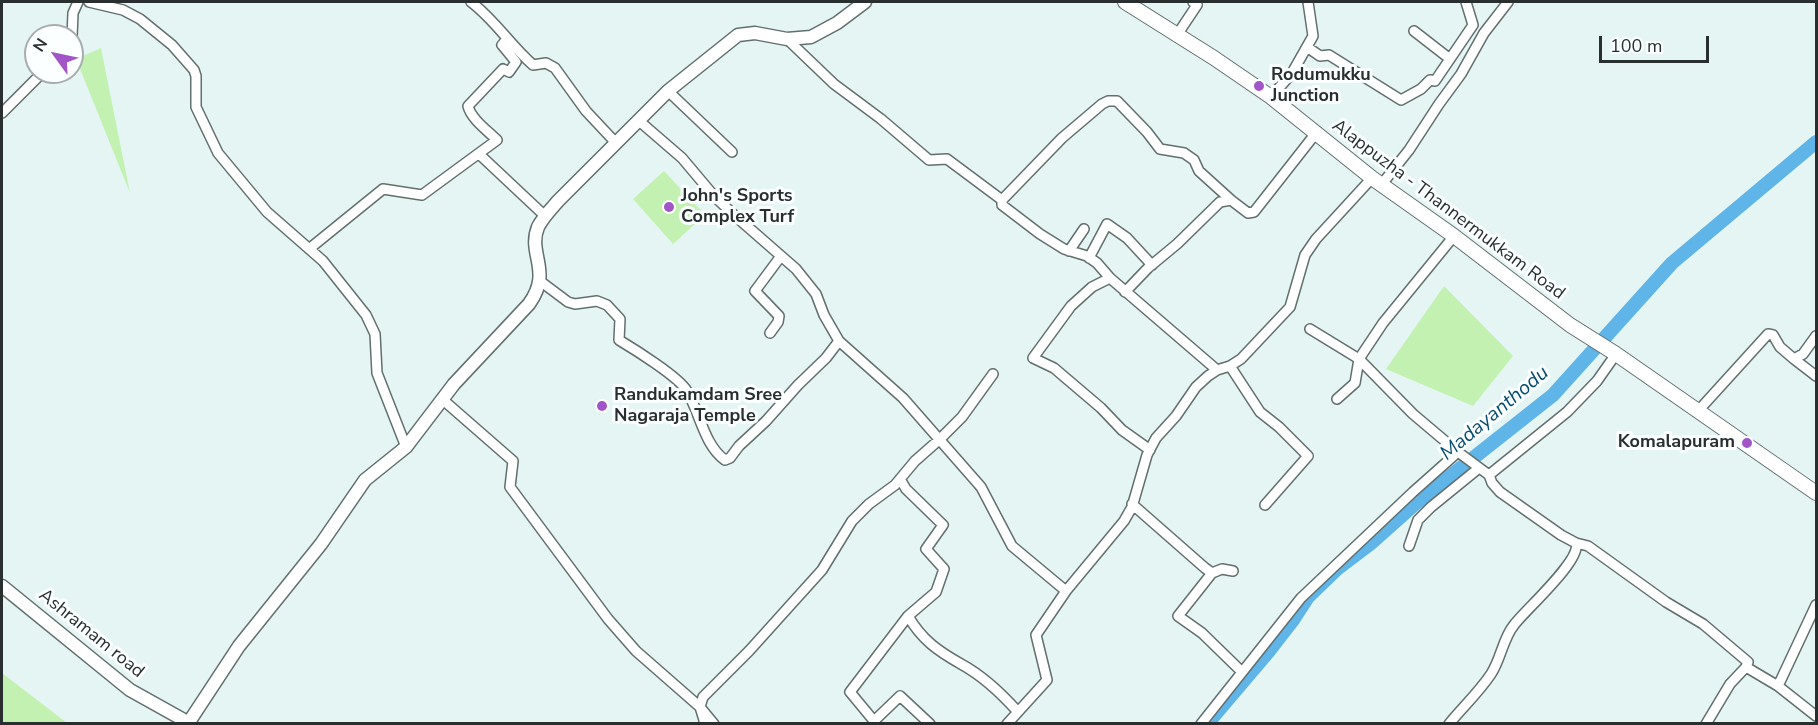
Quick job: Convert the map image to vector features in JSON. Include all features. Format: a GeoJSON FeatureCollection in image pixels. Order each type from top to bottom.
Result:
{"type":"FeatureCollection","features":[{"type":"Feature","properties":{"kind":"main road","name":"Alappuzha - Thannermukkam Road"},"geometry":{"type":"LineString","coordinates":[[1125,2],[1271,97],[1377,181],[1454,236],[1570,325],[1613,353]]}},
{"type":"Feature","properties":{"kind":"main road"},"geometry":{"type":"LineString","coordinates":[[1613,353],[1816,493]]}},
{"type":"Feature","properties":{"kind":"street"},"geometry":{"type":"LineString","coordinates":[[73,24],[73,13],[78,2]]}},
{"type":"Feature","properties":{"kind":"street"},"geometry":{"type":"LineString","coordinates":[[89,2],[123,10],[140,19],[172,45],[194,70],[196,107],[218,153],[267,212],[323,261],[366,315],[375,334],[376,373],[406,447]]}},
{"type":"Feature","properties":{"kind":"street"},"geometry":{"type":"LineString","coordinates":[[471,2],[489,17],[517,51],[533,65],[546,63],[555,68],[586,111],[616,143]]}},
{"type":"Feature","properties":{"kind":"street"},"geometry":{"type":"LineString","coordinates":[[190,723],[239,646],[321,544],[365,480],[406,447],[442,399],[529,304],[536,294],[540,280],[535,241],[538,228],[558,201],[668,91],[738,35],[755,33],[787,39],[811,37],[837,23],[865,2]]}},
{"type":"Feature","properties":{"kind":"street"},"geometry":{"type":"LineString","coordinates":[[1177,34],[1197,5],[1193,2]]}},
{"type":"Feature","properties":{"kind":"street"},"geometry":{"type":"LineString","coordinates":[[1271,97],[1292,73],[1313,36],[1308,2]]}},
{"type":"Feature","properties":{"kind":"street"},"geometry":{"type":"LineString","coordinates":[[1307,47],[1320,56],[1329,55],[1401,100],[1421,89],[1430,80],[1435,81],[1473,25],[1466,2]]}},
{"type":"Feature","properties":{"kind":"street"},"geometry":{"type":"LineString","coordinates":[[1007,723],[1047,680],[1036,635],[1066,591],[1124,521],[1156,438],[1176,416],[1196,387],[1217,370],[1241,359],[1290,307],[1305,255],[1316,239],[1409,150],[1461,74],[1484,33],[1508,2]]}},
{"type":"Feature","properties":{"kind":"street"},"geometry":{"type":"LineString","coordinates":[[1414,31],[1450,59]]}},
{"type":"Feature","properties":{"kind":"street"},"geometry":{"type":"LineString","coordinates":[[309,249],[383,189],[422,195],[497,140],[475,119],[468,110],[468,106],[503,69],[508,72],[516,62],[502,45],[507,39]]}},
{"type":"Feature","properties":{"kind":"street"},"geometry":{"type":"LineString","coordinates":[[787,39],[834,84],[881,119],[929,160],[947,159],[1002,200],[1002,205],[1040,234],[1069,251],[1097,263],[1125,292],[1217,370]]}},
{"type":"Feature","properties":{"kind":"street"},"geometry":{"type":"LineString","coordinates":[[2,113],[31,84]]}},
{"type":"Feature","properties":{"kind":"street"},"geometry":{"type":"LineString","coordinates":[[668,91],[732,152]]}},
{"type":"Feature","properties":{"kind":"street"},"geometry":{"type":"LineString","coordinates":[[1002,200],[1062,138],[1101,104],[1108,101],[1117,100],[1160,149],[1184,153],[1194,160],[1199,171],[1248,213],[1254,212],[1316,133]]}},
{"type":"Feature","properties":{"kind":"street"},"geometry":{"type":"LineString","coordinates":[[638,120],[682,158],[714,196],[733,214],[796,269],[816,294],[824,315],[839,341],[903,398],[981,487],[1012,546],[1066,591]]}},
{"type":"Feature","properties":{"kind":"street"},"geometry":{"type":"LineString","coordinates":[[479,154],[545,216]]}},
{"type":"Feature","properties":{"kind":"street"},"geometry":{"type":"LineString","coordinates":[[1125,292],[1220,202],[1231,200]]}},
{"type":"Feature","properties":{"kind":"street"},"geometry":{"type":"LineString","coordinates":[[1089,258],[1107,224],[1127,238],[1152,265]]}},
{"type":"Feature","properties":{"kind":"street"},"geometry":{"type":"LineString","coordinates":[[1069,251],[1084,229]]}},
{"type":"Feature","properties":{"kind":"street"},"geometry":{"type":"LineString","coordinates":[[1337,399],[1355,383],[1359,359],[1383,322],[1454,236]]}},
{"type":"Feature","properties":{"kind":"street"},"geometry":{"type":"LineString","coordinates":[[770,333],[778,322],[779,316],[755,291],[781,256]]}},
{"type":"Feature","properties":{"kind":"street"},"geometry":{"type":"LineString","coordinates":[[1110,278],[1092,287],[1071,306],[1033,358],[1054,368],[1101,408],[1122,430],[1150,450]]}},
{"type":"Feature","properties":{"kind":"street"},"geometry":{"type":"LineString","coordinates":[[540,280],[568,302],[575,304],[597,301],[608,305],[620,319],[619,340],[686,388],[708,437],[718,455],[725,460],[730,458],[739,446],[766,421],[826,358],[839,341]]}},
{"type":"Feature","properties":{"kind":"street"},"geometry":{"type":"LineString","coordinates":[[1310,328],[1359,359],[1413,414],[1458,452],[1490,475],[1492,483],[1500,492],[1576,543],[1595,550],[1666,602],[1703,624],[1748,662],[1730,684],[1706,723]]}},
{"type":"Feature","properties":{"kind":"street"},"geometry":{"type":"LineString","coordinates":[[1698,411],[1768,334],[1773,335],[1780,347],[1816,376]]}},
{"type":"Feature","properties":{"kind":"street"},"geometry":{"type":"LineString","coordinates":[[1794,359],[1803,354],[1816,336]]}},
{"type":"Feature","properties":{"kind":"street"},"geometry":{"type":"LineString","coordinates":[[1490,475],[1567,412],[1597,381],[1613,353]]}},
{"type":"Feature","properties":{"kind":"street"},"geometry":{"type":"LineString","coordinates":[[1230,366],[1260,412],[1308,456],[1265,505]]}},
{"type":"Feature","properties":{"kind":"street"},"geometry":{"type":"LineString","coordinates":[[704,723],[700,707],[703,697],[822,570],[852,520],[900,480],[915,461],[962,417],[993,374]]}},
{"type":"Feature","properties":{"kind":"street"},"geometry":{"type":"LineString","coordinates":[[442,399],[513,461],[510,487],[608,620],[636,651],[700,707],[714,723]]}},
{"type":"Feature","properties":{"kind":"street"},"geometry":{"type":"LineString","coordinates":[[1201,723],[1301,598],[1458,452]]}},
{"type":"Feature","properties":{"kind":"street"},"geometry":{"type":"LineString","coordinates":[[1408,546],[1418,520],[1476,466]]}},
{"type":"Feature","properties":{"kind":"street"},"geometry":{"type":"LineString","coordinates":[[900,480],[906,489],[943,525],[926,549],[944,569],[936,592],[908,616],[850,692],[874,721],[900,696],[930,723]]}},
{"type":"Feature","properties":{"kind":"street"},"geometry":{"type":"LineString","coordinates":[[1131,504],[1212,573]]}},
{"type":"Feature","properties":{"kind":"street"},"geometry":{"type":"LineString","coordinates":[[1449,723],[1491,674],[1501,655],[1507,634],[1546,591],[1575,554],[1578,547],[1576,543]]}},
{"type":"Feature","properties":{"kind":"street"},"geometry":{"type":"LineString","coordinates":[[1233,571],[1222,569],[1212,573],[1178,616],[1202,633],[1242,672]]}},
{"type":"Feature","properties":{"kind":"street","name":"Ashramam road"},"geometry":{"type":"LineString","coordinates":[[2,586],[130,690],[190,723]]}},
{"type":"Feature","properties":{"kind":"street"},"geometry":{"type":"LineString","coordinates":[[1778,686],[1816,605]]}},
{"type":"Feature","properties":{"kind":"street"},"geometry":{"type":"LineString","coordinates":[[908,616],[926,641],[1001,693],[1018,712]]}},
{"type":"Feature","properties":{"kind":"street"},"geometry":{"type":"LineString","coordinates":[[1746,667],[1778,686],[1816,716]]}},
{"type":"Feature","properties":{"kind":"green space"},"geometry":{"type":"Polygon","coordinates":[[[101,48],[130,193],[84,79],[84,55],[101,48]]]}},
{"type":"Feature","properties":{"kind":"green space","name":"John's Sports Complex Turf"},"geometry":{"type":"Polygon","coordinates":[[[664,171],[705,215],[673,244],[633,199],[664,171]]]}},
{"type":"Feature","properties":{"kind":"green space"},"geometry":{"type":"Polygon","coordinates":[[[1444,286],[1513,356],[1473,406],[1386,369],[1444,286]]]}},
{"type":"Feature","properties":{"kind":"green space"},"geometry":{"type":"Polygon","coordinates":[[[2,673],[67,723],[2,723],[2,673]]]}},
{"type":"Feature","properties":{"kind":"waterway","name":"Madayanthodu"},"geometry":{"type":"LineString","coordinates":[[1207,724],[1269,651],[1308,597],[1337,569],[1553,395],[1672,263],[1816,142]]}},
{"type":"Feature","properties":{"kind":"place","name":"Rodumukku Junction"},"geometry":{"type":"Point","coordinates":[1259,86]}},
{"type":"Feature","properties":{"kind":"place","name":"John's Sports Complex Turf"},"geometry":{"type":"Point","coordinates":[669,207]}},
{"type":"Feature","properties":{"kind":"place","name":"Randukamdam Sree Nagaraja Temple"},"geometry":{"type":"Point","coordinates":[602,406]}},
{"type":"Feature","properties":{"kind":"place","name":"Komalapuram"},"geometry":{"type":"Point","coordinates":[1747,443]}}]}
